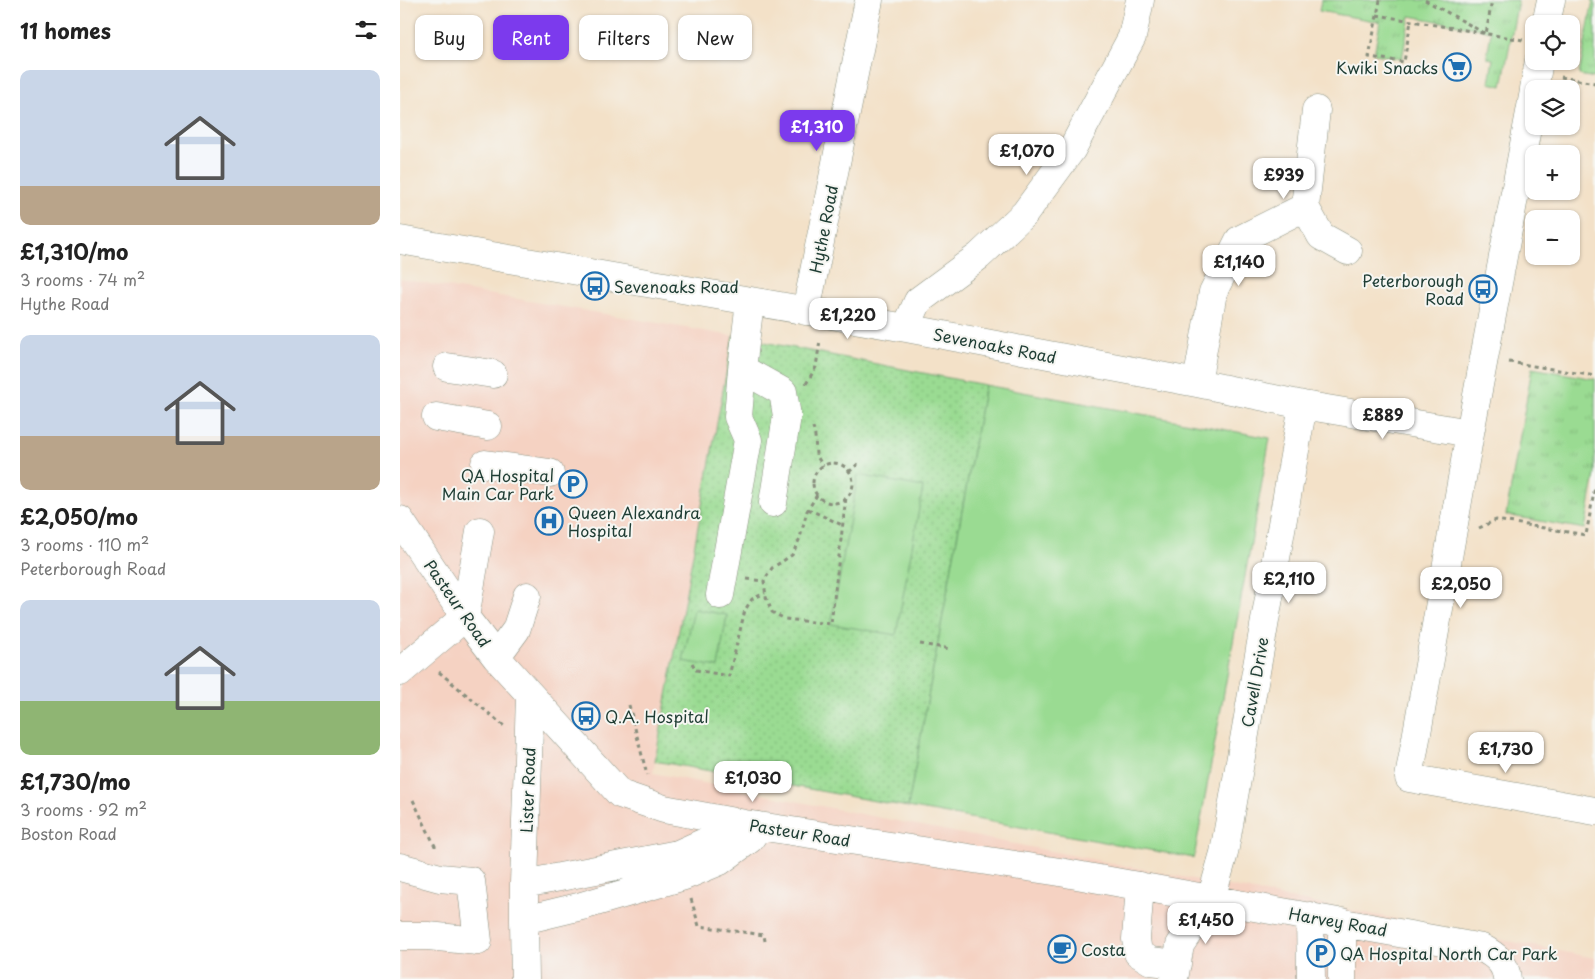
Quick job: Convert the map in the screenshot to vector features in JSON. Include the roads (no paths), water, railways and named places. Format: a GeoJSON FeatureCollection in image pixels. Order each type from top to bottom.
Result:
{"type":"FeatureCollection","features":[{"type":"Feature","properties":{"kind":"street","name":"Hythe Road"},"geometry":{"type":"LineString","coordinates":[[806,311],[869,0]]}},
{"type":"Feature","properties":{"kind":"street"},"geometry":{"type":"LineString","coordinates":[[906,328],[918,301],[979,256],[1026,213],[1072,149],[1132,37],[1140,0]]}},
{"type":"Feature","properties":{"kind":"street"},"geometry":{"type":"LineString","coordinates":[[1548,15],[1551,0]]}},
{"type":"Feature","properties":{"kind":"street"},"geometry":{"type":"LineString","coordinates":[[1316,110],[1305,207],[1321,236],[1348,251]]}},
{"type":"Feature","properties":{"kind":"street"},"geometry":{"type":"LineString","coordinates":[[1532,135],[1470,433],[1409,778],[1595,812]]}},
{"type":"Feature","properties":{"kind":"street"},"geometry":{"type":"LineString","coordinates":[[1197,383],[1213,292],[1239,240],[1305,207]]}},
{"type":"Feature","properties":{"kind":"street","name":"Sevenoaks Road"},"geometry":{"type":"LineString","coordinates":[[400,240],[906,328],[1303,405],[1470,433]]}},
{"type":"Feature","properties":{"kind":"street"},"geometry":{"type":"LineString","coordinates":[[720,595],[748,440],[738,416],[750,302]]}},
{"type":"Feature","properties":{"kind":"street"},"geometry":{"type":"LineString","coordinates":[[447,367],[492,374]]}},
{"type":"Feature","properties":{"kind":"street"},"geometry":{"type":"LineString","coordinates":[[742,369],[783,392],[786,416],[773,503]]}},
{"type":"Feature","properties":{"kind":"street","name":"Cavell Drive"},"geometry":{"type":"LineString","coordinates":[[1176,971],[1180,945],[1211,899],[1224,853],[1303,405]]}},
{"type":"Feature","properties":{"kind":"street"},"geometry":{"type":"LineString","coordinates":[[436,417],[488,426]]}},
{"type":"Feature","properties":{"kind":"street"},"geometry":{"type":"LineString","coordinates":[[485,464],[550,473]]}},
{"type":"Feature","properties":{"kind":"street","name":"Pasteur Road"},"geometry":{"type":"LineString","coordinates":[[400,520],[466,617],[496,657],[620,794],[664,809],[752,825],[1140,886],[1211,899]]}},
{"type":"Feature","properties":{"kind":"street"},"geometry":{"type":"LineString","coordinates":[[400,672],[466,617],[480,531]]}},
{"type":"Feature","properties":{"kind":"street"},"geometry":{"type":"LineString","coordinates":[[496,657],[516,630],[527,596]]}},
{"type":"Feature","properties":{"kind":"street","name":"Lister Road"},"geometry":{"type":"LineString","coordinates":[[524,920],[530,696]]}},
{"type":"Feature","properties":{"kind":"street"},"geometry":{"type":"LineString","coordinates":[[524,884],[678,854],[752,825],[750,839],[720,861],[684,876],[590,904],[524,920],[524,979]]}},
{"type":"Feature","properties":{"kind":"street"},"geometry":{"type":"LineString","coordinates":[[400,867],[440,878],[471,881],[478,941],[428,936],[400,936]]}},
{"type":"Feature","properties":{"kind":"street"},"geometry":{"type":"LineString","coordinates":[[1140,886],[1136,939],[1138,953],[1176,971]]}},
{"type":"Feature","properties":{"kind":"street","name":"Harvey Road"},"geometry":{"type":"LineString","coordinates":[[1211,899],[1482,948],[1500,960],[1507,972],[1507,979]]}},
{"type":"Feature","properties":{"kind":"street"},"geometry":{"type":"LineString","coordinates":[[1311,979],[1333,920]]}},
{"type":"Feature","properties":{"kind":"street"},"geometry":{"type":"LineString","coordinates":[[1326,979],[1333,920]]}},
{"type":"Feature","properties":{"kind":"street"},"geometry":{"type":"LineString","coordinates":[[1333,920],[1342,979]]}},
{"type":"Feature","properties":{"kind":"street"},"geometry":{"type":"LineString","coordinates":[[1333,920],[1355,979]]}},
{"type":"Feature","properties":{"kind":"place","name":"Kwiki Snacks"},"geometry":{"type":"Point","coordinates":[1457,67]}},
{"type":"Feature","properties":{"kind":"place","name":"Sevenoaks Road"},"geometry":{"type":"Point","coordinates":[595,286]}},
{"type":"Feature","properties":{"kind":"place","name":"Peterborough Road"},"geometry":{"type":"Point","coordinates":[1483,289]}},
{"type":"Feature","properties":{"kind":"place","name":"QA Hospital Main Car Park"},"geometry":{"type":"Point","coordinates":[573,484]}},
{"type":"Feature","properties":{"kind":"place","name":"Queen Alexandra Hospital"},"geometry":{"type":"Point","coordinates":[549,521]}},
{"type":"Feature","properties":{"kind":"place","name":"Q.A. Hospital"},"geometry":{"type":"Point","coordinates":[586,716]}},
{"type":"Feature","properties":{"kind":"place","name":"Costa"},"geometry":{"type":"Point","coordinates":[1062,949]}},
{"type":"Feature","properties":{"kind":"place","name":"QA Hospital North Car Park"},"geometry":{"type":"Point","coordinates":[1321,953]}}]}
